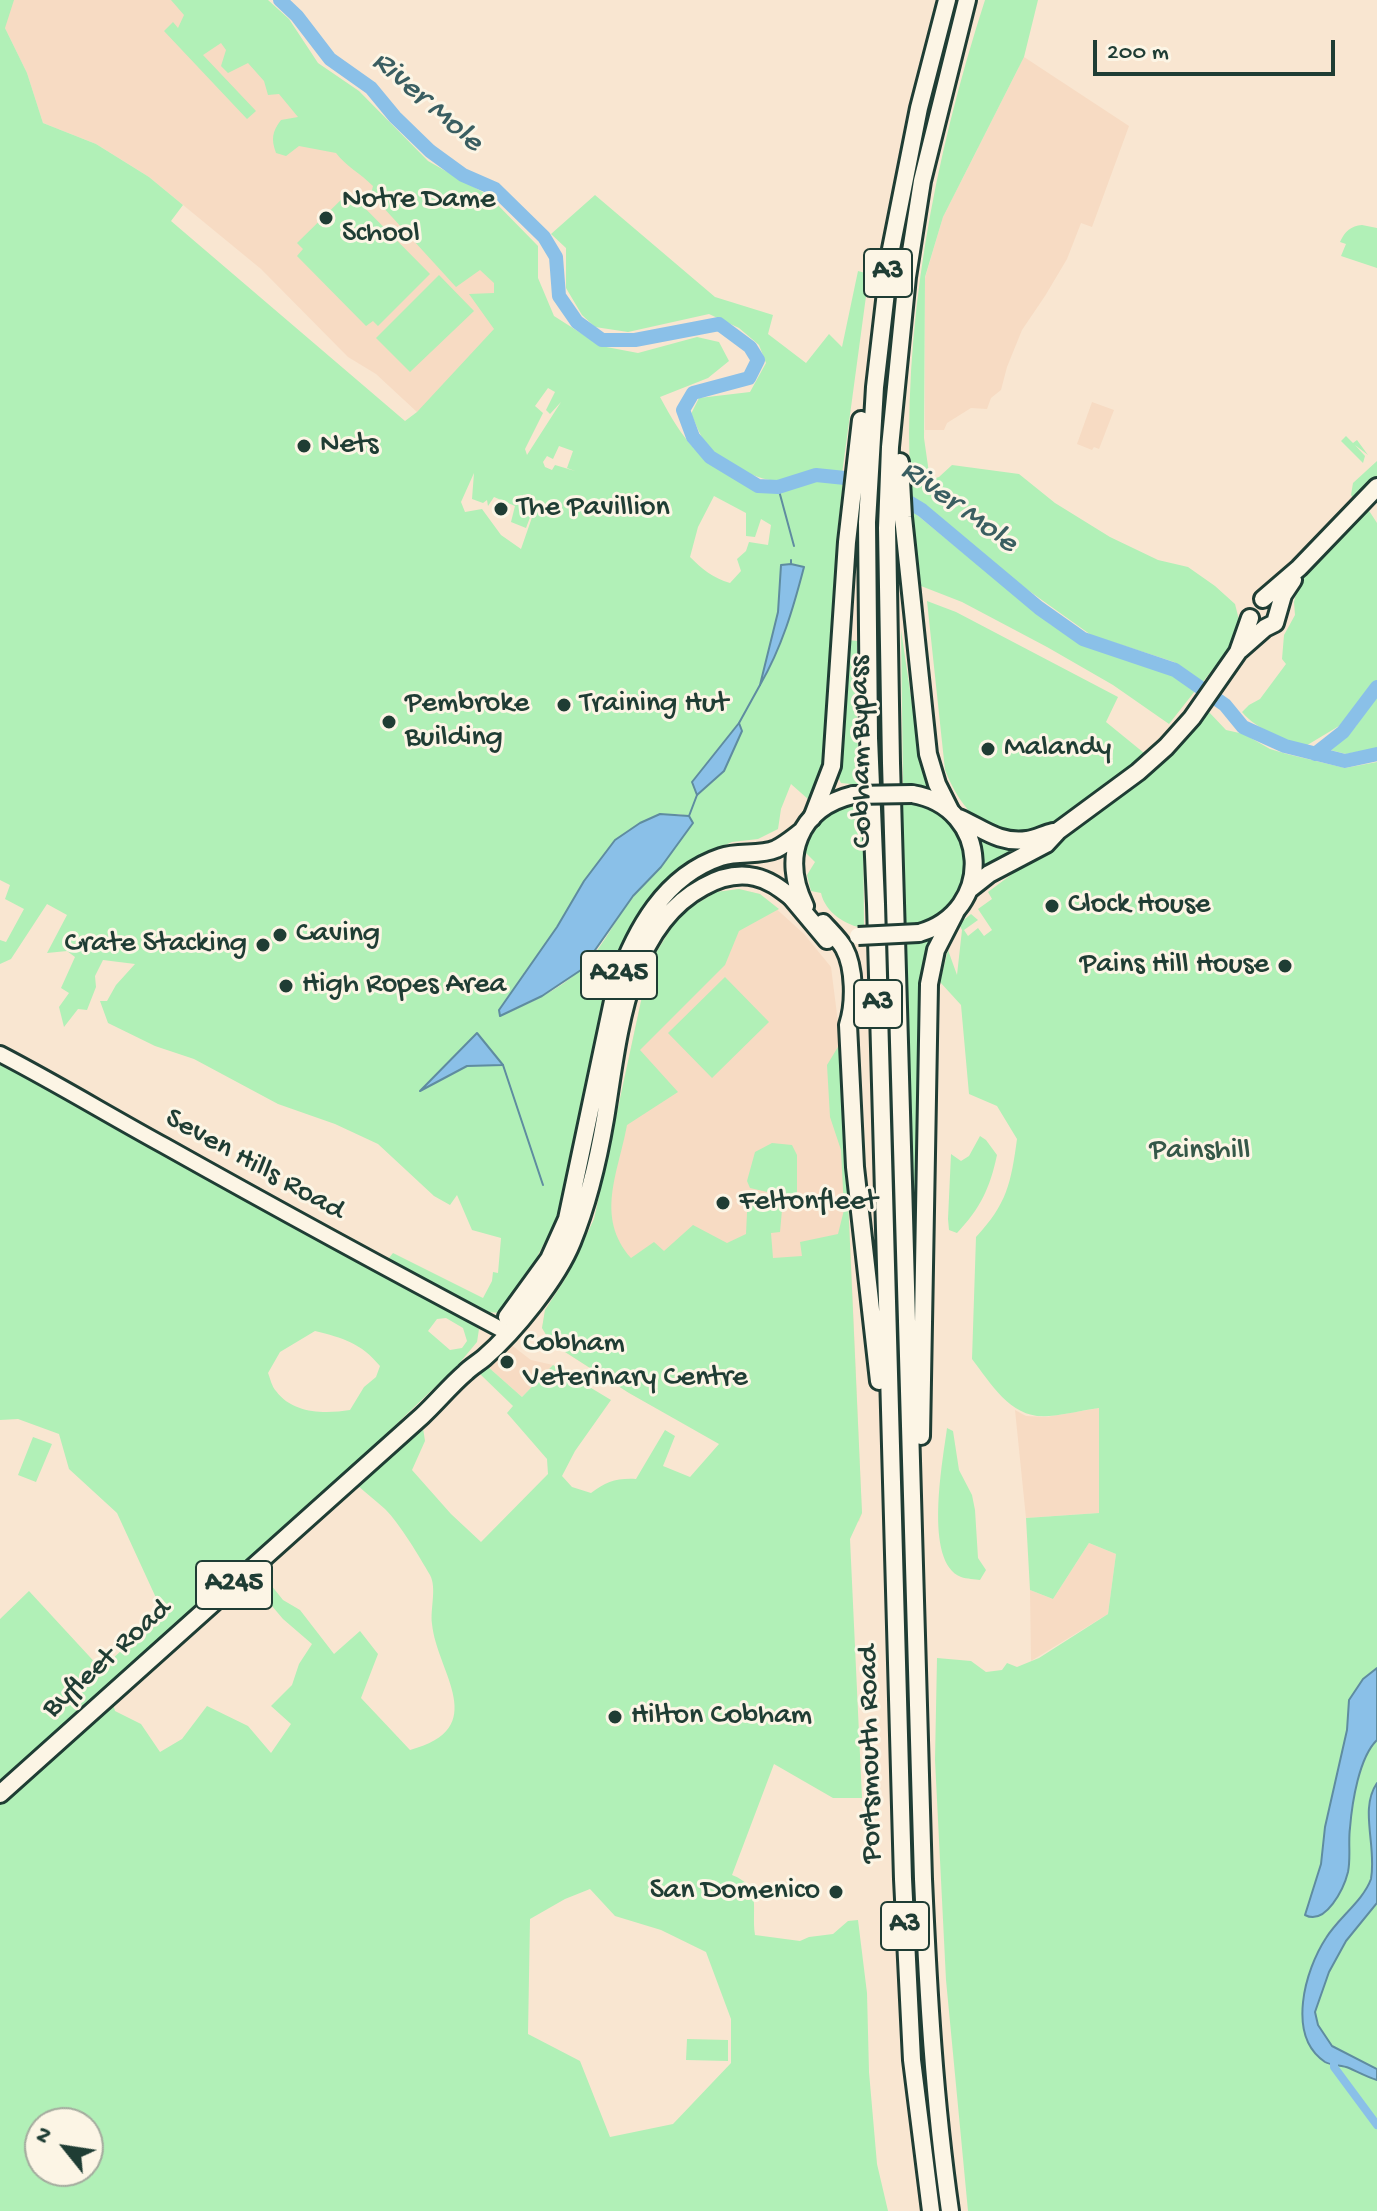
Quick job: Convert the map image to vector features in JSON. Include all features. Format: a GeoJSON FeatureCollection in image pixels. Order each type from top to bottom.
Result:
{"type":"FeatureCollection","features":[{"type":"Feature","properties":{"kind":"main road","name":"Cobham Bypass"},"geometry":{"type":"LineString","coordinates":[[892,1486],[869,738],[865,440],[891,249],[919,108],[947,0]]}},
{"type":"Feature","properties":{"kind":"main road","name":"Cobham Bypass"},"geometry":{"type":"LineString","coordinates":[[914,1509],[891,763],[887,528],[895,447],[897,368],[907,277],[922,181],[967,0]]}},
{"type":"Feature","properties":{"kind":"main road"},"geometry":{"type":"LineString","coordinates":[[848,1025],[852,1002],[848,959],[841,944],[807,908],[794,873],[794,858],[832,766],[850,515],[865,440]]}},
{"type":"Feature","properties":{"kind":"main road"},"geometry":{"type":"LineString","coordinates":[[895,447],[928,754],[937,784],[973,850],[970,889],[936,950],[930,971],[921,1457],[914,1509]]}},
{"type":"Feature","properties":{"kind":"main road"},"geometry":{"type":"LineString","coordinates":[[1263,599],[1299,568],[1377,487]]}},
{"type":"Feature","properties":{"kind":"main road"},"geometry":{"type":"LineString","coordinates":[[970,889],[985,876],[1037,850],[1148,764],[1192,718],[1238,652],[1275,623],[1283,595],[1299,568]]}},
{"type":"Feature","properties":{"kind":"main road"},"geometry":{"type":"LineString","coordinates":[[1238,652],[1251,607],[1256,601],[1271,600],[1278,609]]}},
{"type":"Feature","properties":{"kind":"main road"},"geometry":{"type":"LineString","coordinates":[[1250,618],[1258,627],[1265,628]]}},
{"type":"Feature","properties":{"kind":"main road"},"geometry":{"type":"LineString","coordinates":[[807,824],[834,801],[853,795],[912,794],[933,800],[989,835],[1008,840],[1028,840],[1058,831]]}},
{"type":"Feature","properties":{"kind":"main road","name":"Byfleet Road"},"geometry":{"type":"LineString","coordinates":[[0,1794],[422,1416],[465,1372],[549,1259],[567,1219],[617,982],[642,924],[674,885],[696,869],[722,857],[773,850],[807,824]]}},
{"type":"Feature","properties":{"kind":"main road","name":"Byfleet Road"},"geometry":{"type":"LineString","coordinates":[[499,1325],[548,1285],[572,1243],[588,1198],[634,976],[656,930],[689,894],[727,877],[756,877],[791,897]]}},
{"type":"Feature","properties":{"kind":"main road"},"geometry":{"type":"LineString","coordinates":[[791,897],[839,959],[848,1025],[855,1167],[892,1486]]}},
{"type":"Feature","properties":{"kind":"main road","name":"A245"},"geometry":{"type":"LineString","coordinates":[[791,897],[807,908]]}},
{"type":"Feature","properties":{"kind":"main road"},"geometry":{"type":"LineString","coordinates":[[823,923],[858,936],[919,933],[933,928],[955,913]]}},
{"type":"Feature","properties":{"kind":"main road","name":"Seven Hills Road"},"geometry":{"type":"LineString","coordinates":[[0,1054],[309,1227],[499,1325]]}},
{"type":"Feature","properties":{"kind":"main road","name":"Portsmouth Road"},"geometry":{"type":"LineString","coordinates":[[892,1486],[907,1984],[912,2060],[931,2211]]}},
{"type":"Feature","properties":{"kind":"main road","name":"Portsmouth Road"},"geometry":{"type":"LineString","coordinates":[[914,1509],[928,2009],[936,2111],[950,2211]]}},
{"type":"Feature","properties":{"kind":"shaded area","name":"Notre Dame School"},"geometry":{"type":"Polygon","coordinates":[[[5,0],[194,0],[537,317],[417,412],[376,374],[348,357],[261,269],[149,177],[96,144],[43,123],[27,73],[5,28],[5,0]]]}},
{"type":"Feature","properties":{"kind":"shaded area"},"geometry":{"type":"Polygon","coordinates":[[[1024,57],[1129,126],[1092,227],[1081,223],[1067,259],[1022,330],[1001,390],[991,398],[987,409],[971,408],[947,423],[944,430],[925,430],[925,278],[943,217],[1024,57]]]}},
{"type":"Feature","properties":{"kind":"shaded area"},"geometry":{"type":"Polygon","coordinates":[[[1092,402],[1114,410],[1099,449],[1094,447],[1092,450],[1077,444],[1092,402]]]}},
{"type":"Feature","properties":{"kind":"shaded area","name":"Feltonfleet"},"geometry":{"type":"Polygon","coordinates":[[[739,889],[760,894],[804,934],[831,967],[842,1054],[862,1513],[859,1522],[629,1393],[551,1343],[542,1328],[545,1310],[567,1276],[594,1219],[649,964],[675,922],[693,906],[716,892],[739,889]]]}},
{"type":"Feature","properties":{"kind":"shaded area"},"geometry":{"type":"Polygon","coordinates":[[[510,1344],[531,1360],[553,1365],[522,1397],[487,1366],[510,1344]]]}},
{"type":"Feature","properties":{"kind":"shaded area"},"geometry":{"type":"Polygon","coordinates":[[[1099,1408],[1099,1513],[1026,1518],[1015,1410],[1026,1416],[1046,1417],[1099,1408]]]}},
{"type":"Feature","properties":{"kind":"shaded area"},"geometry":{"type":"Polygon","coordinates":[[[1089,1543],[1116,1554],[1108,1614],[1031,1661],[1030,1590],[1053,1599],[1089,1543]]]}},
{"type":"Feature","properties":{"kind":"green space"},"geometry":{"type":"Polygon","coordinates":[[[0,0],[14,0],[5,28],[27,73],[43,123],[96,144],[149,177],[183,205],[171,221],[405,421],[494,329],[469,294],[494,293],[494,283],[480,270],[456,287],[371,194],[373,186],[336,153],[299,146],[286,156],[276,153],[273,136],[278,124],[281,120],[298,117],[279,94],[268,95],[264,81],[248,63],[228,73],[221,66],[226,50],[221,43],[203,55],[256,111],[247,119],[164,31],[173,22],[178,28],[184,15],[171,0],[268,0],[289,19],[318,63],[359,91],[428,161],[488,195],[538,246],[538,278],[554,316],[601,346],[638,353],[697,337],[719,342],[729,361],[708,378],[660,397],[685,438],[716,467],[750,485],[774,491],[787,490],[816,479],[843,483],[837,535],[829,750],[820,784],[809,800],[791,784],[781,809],[778,829],[758,839],[732,842],[699,857],[673,876],[641,909],[616,960],[591,1055],[559,1215],[526,1278],[500,1313],[475,1311],[385,1263],[393,1253],[483,1298],[493,1272],[498,1273],[501,1238],[472,1230],[457,1195],[450,1205],[434,1196],[378,1144],[335,1124],[278,1104],[194,1059],[155,1046],[108,1023],[100,1001],[107,1001],[116,985],[135,964],[103,960],[95,976],[96,987],[87,1010],[78,1009],[64,1027],[59,1007],[69,993],[61,988],[75,957],[67,951],[47,953],[67,915],[47,904],[11,959],[0,964],[0,940],[6,942],[24,909],[5,899],[10,885],[0,880],[0,0]],[[548,388],[535,406],[543,413],[525,449],[527,455],[561,402],[550,414],[546,410],[555,392],[548,388]],[[559,446],[553,459],[547,456],[543,462],[545,467],[552,470],[555,465],[575,471],[567,468],[573,451],[559,446]],[[474,473],[461,502],[465,512],[482,509],[501,535],[521,549],[537,499],[526,528],[511,522],[515,506],[494,497],[488,506],[487,500],[483,503],[472,499],[474,473]],[[714,496],[698,527],[690,557],[708,573],[730,583],[741,571],[737,559],[746,551],[749,542],[768,545],[771,525],[761,519],[755,537],[746,536],[746,513],[714,496]],[[678,814],[615,840],[584,881],[557,927],[499,1009],[500,1016],[553,990],[588,962],[628,904],[686,832],[692,822],[689,816],[678,814]]]}},
{"type":"Feature","properties":{"kind":"green space"},"geometry":{"type":"Polygon","coordinates":[[[985,0],[1038,0],[1024,57],[943,217],[925,277],[924,438],[930,480],[939,477],[952,465],[1019,474],[1055,503],[1110,537],[1158,560],[1188,567],[1215,586],[1235,604],[1239,620],[1231,646],[1202,683],[1174,662],[1091,635],[1025,588],[911,496],[911,370],[925,245],[951,121],[985,0]]]}},
{"type":"Feature","properties":{"kind":"green space"},"geometry":{"type":"Polygon","coordinates":[[[349,192],[430,274],[378,326],[373,321],[366,326],[297,256],[303,249],[297,243],[349,192]]]}},
{"type":"Feature","properties":{"kind":"green space"},"geometry":{"type":"Polygon","coordinates":[[[595,195],[715,297],[773,315],[768,334],[806,363],[829,334],[842,347],[858,271],[869,274],[842,474],[817,473],[780,480],[763,478],[731,465],[705,443],[691,414],[699,398],[750,392],[766,363],[759,345],[739,328],[709,314],[628,332],[595,327],[582,315],[566,288],[566,248],[551,234],[595,195]]]}},
{"type":"Feature","properties":{"kind":"green space"},"geometry":{"type":"Polygon","coordinates":[[[1362,225],[1377,228],[1377,268],[1341,256],[1346,244],[1340,242],[1344,235],[1362,225]]]}},
{"type":"Feature","properties":{"kind":"green space"},"geometry":{"type":"Polygon","coordinates":[[[439,275],[474,311],[410,372],[376,338],[439,275]]]}},
{"type":"Feature","properties":{"kind":"green space"},"geometry":{"type":"Polygon","coordinates":[[[1346,436],[1353,443],[1357,440],[1368,455],[1355,445],[1365,456],[1363,463],[1341,441],[1346,436]]]}},
{"type":"Feature","properties":{"kind":"green space"},"geometry":{"type":"Polygon","coordinates":[[[1377,461],[1377,476],[1353,498],[1353,483],[1377,461]]]}},
{"type":"Feature","properties":{"kind":"green space"},"geometry":{"type":"Polygon","coordinates":[[[1366,506],[1377,523],[1377,681],[1339,726],[1304,747],[1263,729],[1242,712],[1260,699],[1286,664],[1282,659],[1284,635],[1295,615],[1298,585],[1308,564],[1366,506]]]}},
{"type":"Feature","properties":{"kind":"green space"},"geometry":{"type":"Polygon","coordinates":[[[911,510],[1050,624],[1085,646],[1172,675],[1195,691],[1169,724],[1113,685],[1047,647],[962,602],[921,586],[911,510]]]}},
{"type":"Feature","properties":{"kind":"green space"},"geometry":{"type":"Polygon","coordinates":[[[927,601],[956,612],[1118,697],[1106,722],[1144,753],[1093,796],[1066,814],[1038,827],[1012,832],[987,825],[965,806],[945,770],[927,601]]]}},
{"type":"Feature","properties":{"kind":"green space"},"geometry":{"type":"Polygon","coordinates":[[[901,630],[921,764],[938,795],[903,784],[901,630]]]}},
{"type":"Feature","properties":{"kind":"green space"},"geometry":{"type":"Polygon","coordinates":[[[847,640],[857,641],[857,735],[861,785],[841,783],[838,777],[842,765],[847,640]]]}},
{"type":"Feature","properties":{"kind":"green space"},"geometry":{"type":"Polygon","coordinates":[[[1377,694],[1377,748],[1346,754],[1330,750],[1356,726],[1377,694]]]}},
{"type":"Feature","properties":{"kind":"green space","name":"Painshill"},"geometry":{"type":"Polygon","coordinates":[[[1208,711],[1226,730],[1244,734],[1270,749],[1345,768],[1377,762],[1377,1783],[1369,1805],[1372,1867],[1367,1887],[1326,1938],[1302,2008],[1328,2064],[1347,2067],[1377,2080],[1377,2211],[968,2211],[946,1980],[935,1760],[937,1658],[971,1661],[986,1672],[1002,1670],[1007,1663],[1017,1667],[1039,1658],[1108,1614],[1116,1554],[1089,1543],[1053,1599],[1030,1590],[1026,1518],[1099,1513],[1099,1408],[1049,1416],[1024,1412],[995,1390],[972,1359],[976,1237],[995,1214],[1006,1192],[1017,1139],[997,1106],[969,1094],[961,1005],[940,982],[948,950],[957,975],[962,930],[959,924],[971,914],[978,920],[964,930],[968,936],[978,928],[984,936],[992,930],[978,909],[992,899],[988,892],[1126,789],[1208,711]]]}},
{"type":"Feature","properties":{"kind":"green space"},"geometry":{"type":"Polygon","coordinates":[[[901,802],[931,805],[952,821],[967,860],[965,887],[959,899],[931,926],[906,927],[901,802]]]}},
{"type":"Feature","properties":{"kind":"green space"},"geometry":{"type":"Polygon","coordinates":[[[863,803],[864,928],[837,917],[821,893],[811,891],[807,875],[815,862],[804,851],[814,832],[833,812],[863,803]]]}},
{"type":"Feature","properties":{"kind":"green space"},"geometry":{"type":"Polygon","coordinates":[[[971,827],[1030,842],[976,872],[977,861],[983,852],[971,827]]]}},
{"type":"Feature","properties":{"kind":"green space"},"geometry":{"type":"Polygon","coordinates":[[[739,889],[760,894],[779,909],[739,931],[725,965],[640,1050],[678,1092],[627,1125],[612,1194],[612,1211],[620,1243],[631,1258],[654,1242],[664,1251],[693,1225],[727,1243],[746,1234],[748,1191],[783,1199],[780,1232],[771,1233],[773,1258],[802,1256],[800,1242],[838,1234],[844,1210],[841,1150],[830,1117],[827,1065],[841,1042],[862,1513],[850,1539],[862,1798],[833,1798],[774,1764],[732,1875],[742,1880],[752,1892],[755,1935],[800,1941],[833,1934],[848,1921],[858,1920],[867,1993],[869,2072],[877,2164],[888,2211],[0,2211],[0,1619],[29,1591],[101,1669],[163,1613],[117,1513],[69,1469],[59,1434],[18,1419],[0,1420],[0,1059],[433,1294],[479,1329],[477,1342],[457,1366],[111,1698],[115,1711],[141,1724],[160,1752],[182,1739],[207,1706],[248,1726],[271,1753],[291,1724],[271,1706],[292,1685],[299,1664],[312,1644],[283,1619],[255,1586],[263,1575],[283,1600],[300,1610],[334,1654],[360,1631],[378,1654],[361,1698],[410,1750],[435,1740],[449,1728],[454,1713],[454,1697],[432,1624],[432,1580],[397,1523],[357,1485],[419,1426],[423,1428],[425,1441],[412,1470],[481,1542],[548,1474],[547,1459],[507,1413],[513,1406],[480,1374],[487,1366],[522,1397],[553,1365],[611,1400],[575,1451],[562,1476],[572,1487],[591,1493],[612,1482],[636,1479],[665,1430],[675,1436],[663,1466],[690,1477],[719,1444],[629,1393],[551,1343],[542,1328],[545,1310],[567,1276],[594,1219],[649,964],[675,922],[716,892],[739,889]],[[446,1318],[437,1319],[428,1331],[450,1350],[462,1348],[467,1341],[463,1328],[446,1318]],[[315,1331],[280,1352],[268,1373],[273,1387],[283,1399],[310,1411],[350,1410],[364,1387],[376,1377],[380,1366],[351,1342],[315,1331]],[[590,1889],[530,1919],[528,2034],[580,2061],[610,2137],[673,2124],[731,2063],[731,2019],[706,1952],[661,1930],[615,1916],[590,1889]]]}},
{"type":"Feature","properties":{"kind":"green space"},"geometry":{"type":"Polygon","coordinates":[[[942,930],[936,939],[920,1220],[913,1220],[906,944],[942,930]]]}},
{"type":"Feature","properties":{"kind":"green space"},"geometry":{"type":"Polygon","coordinates":[[[725,977],[769,1022],[712,1078],[668,1033],[725,977]]]}},
{"type":"Feature","properties":{"kind":"green space"},"geometry":{"type":"Polygon","coordinates":[[[980,1136],[997,1155],[978,1206],[957,1233],[949,1230],[948,1219],[951,1154],[961,1161],[969,1156],[980,1136]]]}},
{"type":"Feature","properties":{"kind":"green space"},"geometry":{"type":"Polygon","coordinates":[[[772,1143],[792,1145],[797,1155],[797,1199],[750,1188],[747,1181],[755,1152],[772,1143]]]}},
{"type":"Feature","properties":{"kind":"green space"},"geometry":{"type":"Polygon","coordinates":[[[947,1428],[953,1431],[959,1470],[972,1495],[978,1558],[986,1570],[980,1580],[961,1577],[949,1568],[942,1552],[938,1509],[947,1428]]]}},
{"type":"Feature","properties":{"kind":"green space"},"geometry":{"type":"Polygon","coordinates":[[[33,1437],[52,1444],[36,1482],[18,1475],[33,1437]]]}},
{"type":"Feature","properties":{"kind":"green space"},"geometry":{"type":"Polygon","coordinates":[[[1377,1903],[1377,2069],[1332,2046],[1318,2025],[1315,2012],[1329,1972],[1346,1941],[1377,1903]]]}},
{"type":"Feature","properties":{"kind":"green space"},"geometry":{"type":"Polygon","coordinates":[[[687,2039],[728,2040],[728,2061],[686,2060],[687,2039]]]}},
{"type":"Feature","properties":{"kind":"water"},"geometry":{"type":"Polygon","coordinates":[[[781,565],[804,567],[786,628],[760,685],[778,612],[781,565]]]}},
{"type":"Feature","properties":{"kind":"water"},"geometry":{"type":"Polygon","coordinates":[[[739,723],[742,731],[724,771],[697,795],[692,782],[739,723]]]}},
{"type":"Feature","properties":{"kind":"water"},"geometry":{"type":"Polygon","coordinates":[[[660,814],[689,816],[693,823],[661,867],[633,896],[581,970],[542,996],[500,1016],[499,1010],[557,927],[584,881],[615,840],[660,814]]]}},
{"type":"Feature","properties":{"kind":"water"},"geometry":{"type":"Polygon","coordinates":[[[477,1033],[503,1065],[467,1066],[420,1091],[477,1033]]]}},
{"type":"Feature","properties":{"kind":"water"},"geometry":{"type":"Polygon","coordinates":[[[1377,1668],[1377,1740],[1365,1757],[1355,1794],[1349,1833],[1348,1872],[1343,1887],[1327,1910],[1313,1917],[1305,1915],[1321,1864],[1325,1827],[1347,1730],[1349,1700],[1363,1679],[1377,1668]]]}},
{"type":"Feature","properties":{"kind":"water"},"geometry":{"type":"Polygon","coordinates":[[[1377,1783],[1377,1903],[1346,1941],[1329,1972],[1315,2012],[1318,2025],[1332,2046],[1377,2069],[1377,2080],[1325,2062],[1313,2051],[1306,2036],[1303,2002],[1318,1951],[1371,1879],[1369,1804],[1377,1783]]]}},
{"type":"Feature","properties":{"kind":"waterway","name":"River Mole"},"geometry":{"type":"LineString","coordinates":[[280,0],[297,16],[330,59],[371,88],[430,151],[463,175],[495,189],[544,237],[556,257],[559,296],[577,322],[602,340],[635,340],[719,324],[750,347],[758,360],[749,378],[693,393],[683,410],[693,437],[710,457],[758,486],[778,487],[816,475],[874,481],[922,510],[1039,608],[1083,639],[1175,670],[1225,705],[1243,727],[1285,746],[1345,761],[1377,754]]}},
{"type":"Feature","properties":{"kind":"waterway"},"geometry":{"type":"LineString","coordinates":[[778,487],[794,546]]}},
{"type":"Feature","properties":{"kind":"waterway"},"geometry":{"type":"LineString","coordinates":[[739,723],[760,685]]}},
{"type":"Feature","properties":{"kind":"waterway","name":"River Mole"},"geometry":{"type":"LineString","coordinates":[[1315,754],[1343,732],[1377,687]]}},
{"type":"Feature","properties":{"kind":"waterway"},"geometry":{"type":"LineString","coordinates":[[689,816],[697,795]]}},
{"type":"Feature","properties":{"kind":"waterway"},"geometry":{"type":"LineString","coordinates":[[503,1065],[543,1185]]}},
{"type":"Feature","properties":{"kind":"waterway"},"geometry":{"type":"LineString","coordinates":[[1334,2056],[1334,2067],[1377,2125]]}},
{"type":"Feature","properties":{"kind":"place","name":"Notre Dame School"},"geometry":{"type":"Point","coordinates":[326,218]}},
{"type":"Feature","properties":{"kind":"place","name":"Nets"},"geometry":{"type":"Point","coordinates":[304,446]}},
{"type":"Feature","properties":{"kind":"place","name":"The Pavillion"},"geometry":{"type":"Point","coordinates":[501,509]}},
{"type":"Feature","properties":{"kind":"place","name":"Training Hut"},"geometry":{"type":"Point","coordinates":[564,705]}},
{"type":"Feature","properties":{"kind":"place","name":"Pembroke Building"},"geometry":{"type":"Point","coordinates":[389,722]}},
{"type":"Feature","properties":{"kind":"place","name":"Malandy"},"geometry":{"type":"Point","coordinates":[988,749]}},
{"type":"Feature","properties":{"kind":"place","name":"Clock House"},"geometry":{"type":"Point","coordinates":[1052,906]}},
{"type":"Feature","properties":{"kind":"place","name":"Caving"},"geometry":{"type":"Point","coordinates":[280,935]}},
{"type":"Feature","properties":{"kind":"place","name":"Crate Stacking"},"geometry":{"type":"Point","coordinates":[263,945]}},
{"type":"Feature","properties":{"kind":"place","name":"Pains Hill House"},"geometry":{"type":"Point","coordinates":[1285,966]}},
{"type":"Feature","properties":{"kind":"place","name":"High Ropes Area"},"geometry":{"type":"Point","coordinates":[286,986]}},
{"type":"Feature","properties":{"kind":"place","name":"Feltonfleet"},"geometry":{"type":"Point","coordinates":[723,1203]}},
{"type":"Feature","properties":{"kind":"place","name":"Cobham Veterinary Centre"},"geometry":{"type":"Point","coordinates":[507,1362]}},
{"type":"Feature","properties":{"kind":"place","name":"Hilton Cobham"},"geometry":{"type":"Point","coordinates":[615,1717]}},
{"type":"Feature","properties":{"kind":"place","name":"San Domenico"},"geometry":{"type":"Point","coordinates":[836,1892]}}]}
